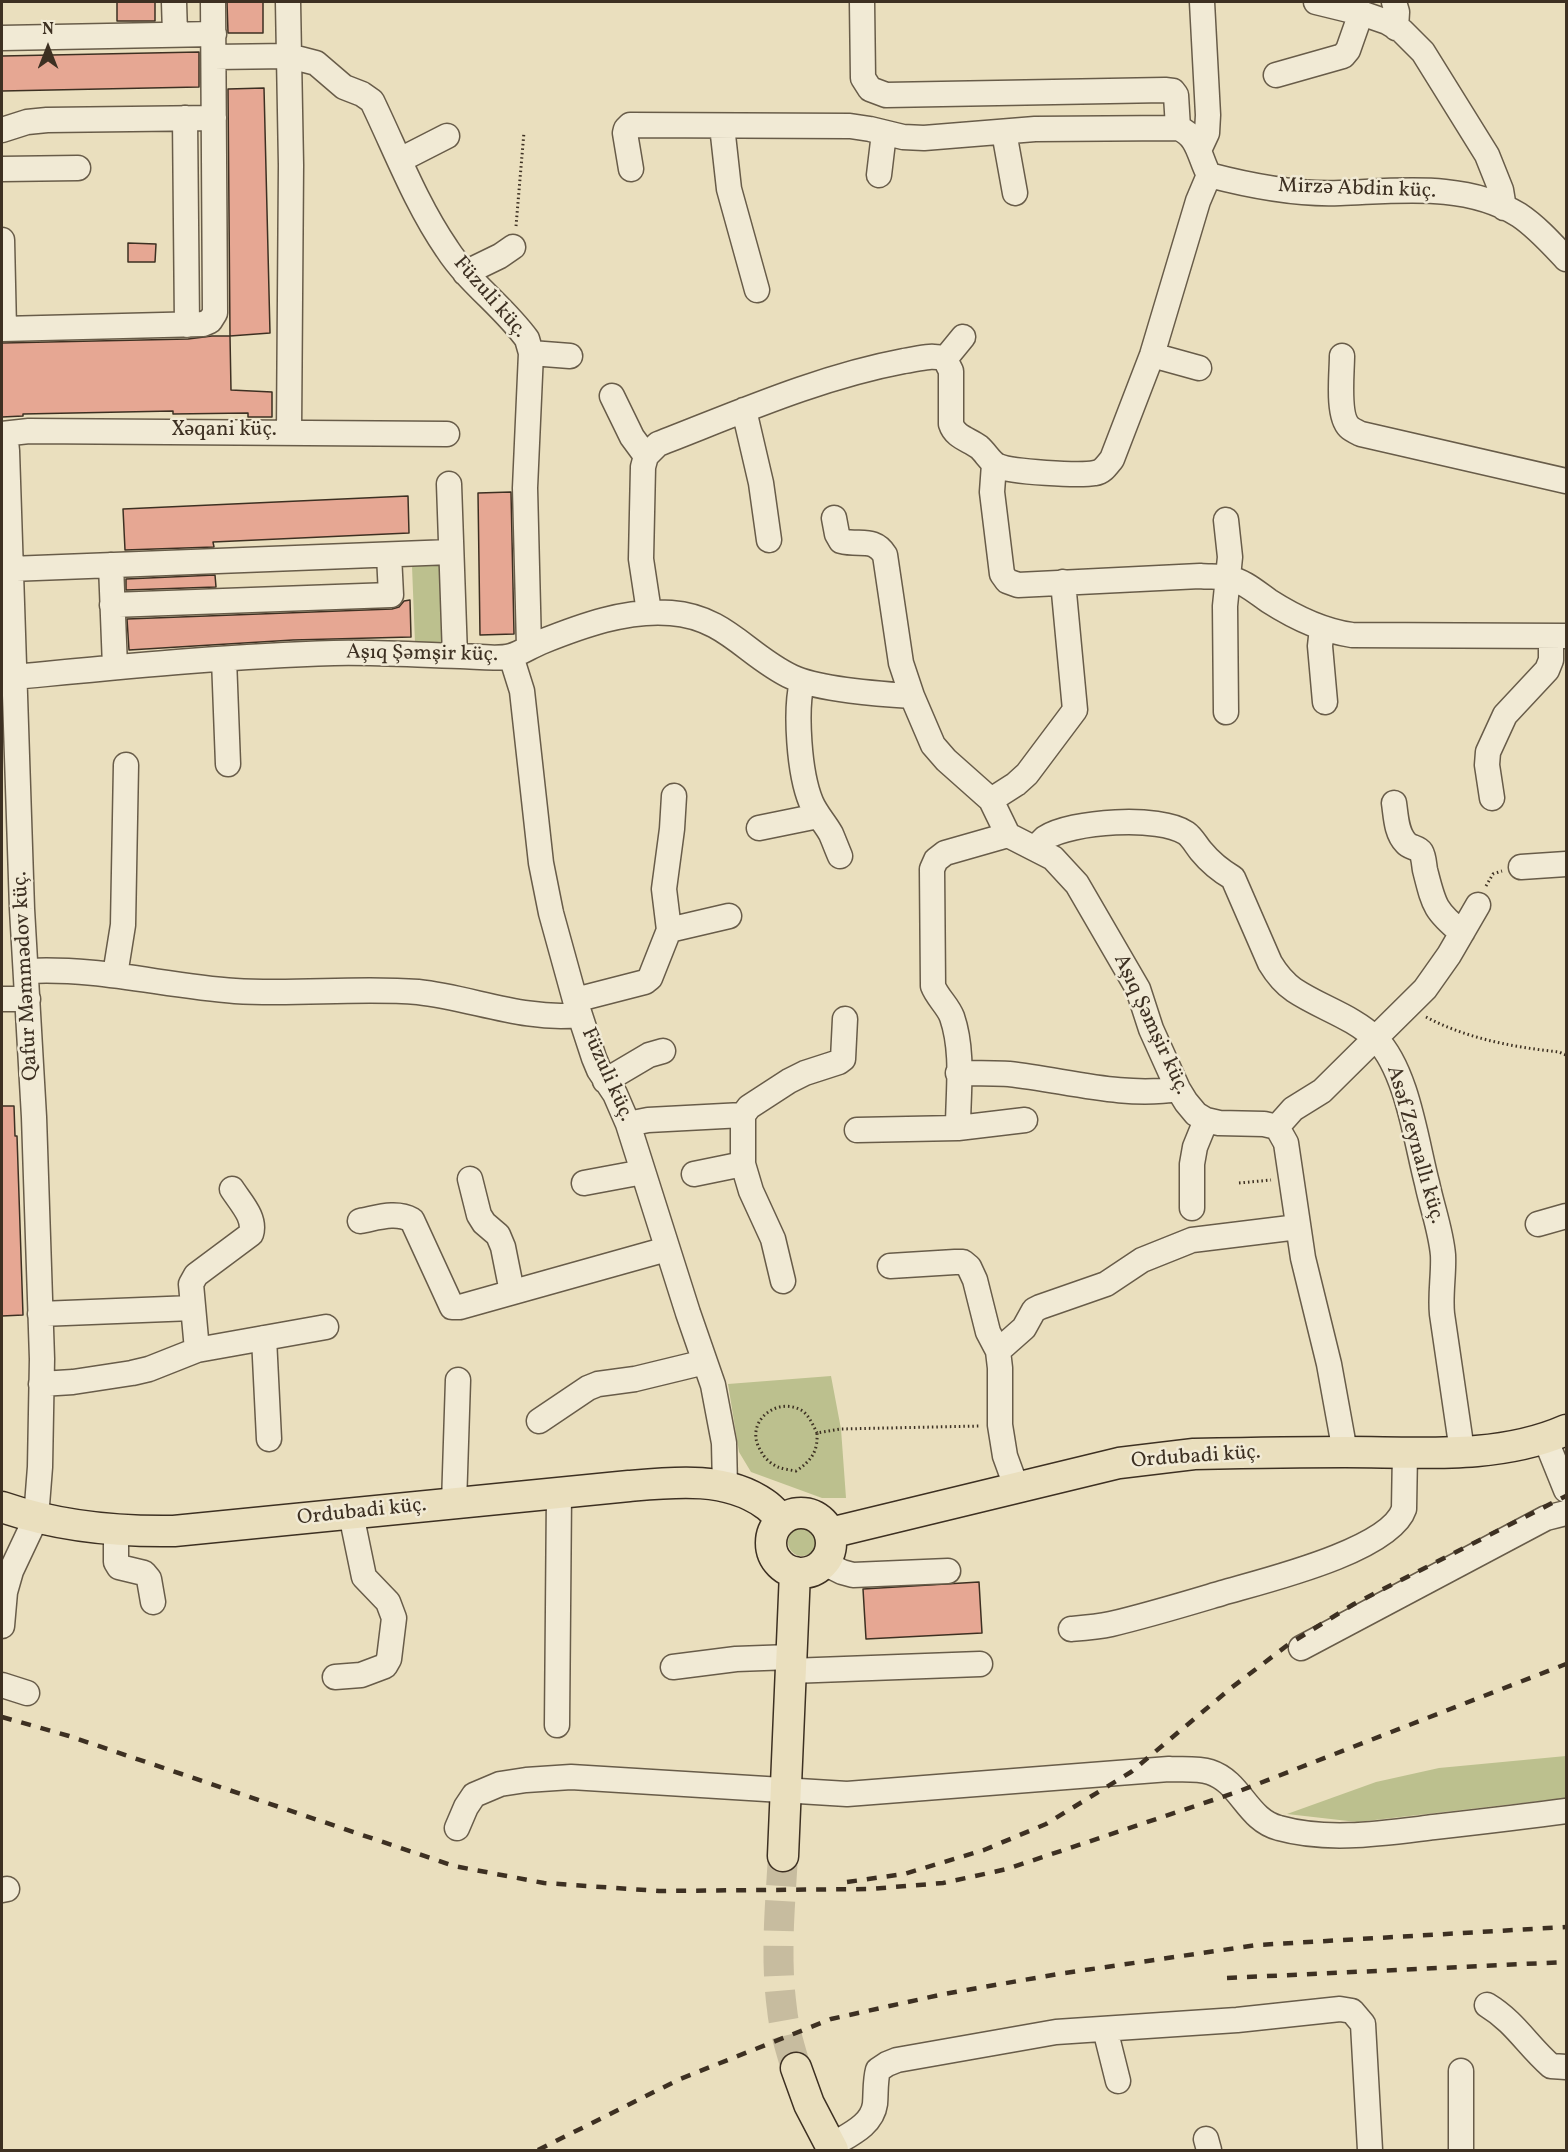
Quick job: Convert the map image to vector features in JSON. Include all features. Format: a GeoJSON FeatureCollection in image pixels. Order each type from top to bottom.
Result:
{"type":"FeatureCollection","features":[{"type":"Feature","properties":{"kind":"main road","name":"Ordubadi küç."},"geometry":{"type":"LineString","coordinates":[[830,1533],[1119,1463],[1158,1457],[1194,1454],[1462,1451],[1498,1448],[1556,1434]]}},
{"type":"Feature","properties":{"kind":"main road","name":"Ordubadi küç."},"geometry":{"type":"LineString","coordinates":[[2,1508],[71,1525],[141,1532],[210,1529],[664,1483],[694,1483],[742,1492],[764,1503],[782,1519]]}},
{"type":"Feature","properties":{"kind":"main road"},"geometry":{"type":"LineString","coordinates":[[810,1513],[826,1525],[830,1533],[832,1544],[830,1554],[815,1570],[805,1573],[784,1568],[776,1560],[772,1550],[771,1539],[774,1528],[790,1514],[810,1513]]}},
{"type":"Feature","properties":{"kind":"main road"},"geometry":{"type":"LineString","coordinates":[[783,1856],[795,1572]]}},
{"type":"Feature","properties":{"kind":"main road"},"geometry":{"type":"LineString","coordinates":[[796,2068],[809,2104],[832,2148]]}},
{"type":"Feature","properties":{"kind":"street"},"geometry":{"type":"LineString","coordinates":[[174,2],[175,34]]}},
{"type":"Feature","properties":{"kind":"street"},"geometry":{"type":"LineString","coordinates":[[2,240],[3,329],[188,325],[210,321],[215,313],[213,2]]}},
{"type":"Feature","properties":{"kind":"street"},"geometry":{"type":"LineString","coordinates":[[288,2],[291,176],[289,431]]}},
{"type":"Feature","properties":{"kind":"street"},"geometry":{"type":"LineString","coordinates":[[862,2],[864,78],[870,89],[886,95],[1173,91],[1176,95],[1178,128]]}},
{"type":"Feature","properties":{"kind":"street"},"geometry":{"type":"LineString","coordinates":[[1200,148],[1207,134],[1208,115],[1202,2]]}},
{"type":"Feature","properties":{"kind":"street"},"geometry":{"type":"LineString","coordinates":[[1316,2],[1361,13],[1396,28],[1423,52],[1488,155],[1501,190],[1504,208]]}},
{"type":"Feature","properties":{"kind":"street"},"geometry":{"type":"LineString","coordinates":[[1394,2],[1397,12],[1396,28]]}},
{"type":"Feature","properties":{"kind":"street"},"geometry":{"type":"LineString","coordinates":[[1276,75],[1343,56],[1348,50],[1361,13]]}},
{"type":"Feature","properties":{"kind":"street","name":"Füzuli küç."},"geometry":{"type":"LineString","coordinates":[[2,38],[175,34],[214,46],[289,56],[316,63],[344,87],[372,101],[429,219],[447,250],[465,273],[526,339],[531,353],[520,651],[522,691],[546,893],[577,1008],[594,1058],[615,1094],[628,1124],[667,1250],[713,1385],[724,1443],[724,1487]]}},
{"type":"Feature","properties":{"kind":"street"},"geometry":{"type":"LineString","coordinates":[[185,118],[188,325]]}},
{"type":"Feature","properties":{"kind":"street"},"geometry":{"type":"LineString","coordinates":[[2,130],[27,122],[47,120],[214,118]]}},
{"type":"Feature","properties":{"kind":"street"},"geometry":{"type":"LineString","coordinates":[[631,169],[625,133],[630,125],[850,126],[903,137],[924,138],[1035,129],[1178,128],[1188,132],[1200,148],[1209,175],[1198,201],[1152,355],[1112,459],[1103,470],[1095,473],[1012,470],[994,464],[979,447],[953,430],[951,371],[945,359]]}},
{"type":"Feature","properties":{"kind":"street"},"geometry":{"type":"LineString","coordinates":[[722,126],[729,189],[757,290]]}},
{"type":"Feature","properties":{"kind":"street"},"geometry":{"type":"LineString","coordinates":[[1004,132],[1015,193]]}},
{"type":"Feature","properties":{"kind":"street"},"geometry":{"type":"LineString","coordinates":[[879,175],[884,133]]}},
{"type":"Feature","properties":{"kind":"street"},"geometry":{"type":"LineString","coordinates":[[400,160],[447,136]]}},
{"type":"Feature","properties":{"kind":"street"},"geometry":{"type":"LineString","coordinates":[[2,169],[78,168]]}},
{"type":"Feature","properties":{"kind":"street","name":"Mirzə Abdin küç."},"geometry":{"type":"LineString","coordinates":[[1209,175],[1239,183],[1314,192],[1340,193],[1394,189],[1457,193],[1519,215],[1538,230],[1566,259]]}},
{"type":"Feature","properties":{"kind":"street"},"geometry":{"type":"LineString","coordinates":[[465,273],[513,247]]}},
{"type":"Feature","properties":{"kind":"street"},"geometry":{"type":"LineString","coordinates":[[945,359],[963,337]]}},
{"type":"Feature","properties":{"kind":"street"},"geometry":{"type":"LineString","coordinates":[[531,353],[570,356]]}},
{"type":"Feature","properties":{"kind":"street"},"geometry":{"type":"LineString","coordinates":[[1152,355],[1199,368]]}},
{"type":"Feature","properties":{"kind":"street"},"geometry":{"type":"LineString","coordinates":[[649,612],[641,559],[643,466],[646,456],[658,444],[744,410],[827,381],[889,364],[932,356],[945,359]]}},
{"type":"Feature","properties":{"kind":"street"},"geometry":{"type":"LineString","coordinates":[[1342,356],[1342,410],[1344,420],[1350,429],[1361,434],[1566,481]]}},
{"type":"Feature","properties":{"kind":"street"},"geometry":{"type":"LineString","coordinates":[[612,396],[632,437],[646,456]]}},
{"type":"Feature","properties":{"kind":"street"},"geometry":{"type":"LineString","coordinates":[[744,410],[761,483],[769,540]]}},
{"type":"Feature","properties":{"kind":"street","name":"Xəqani küç."},"geometry":{"type":"LineString","coordinates":[[2,434],[29,431],[289,431],[447,434]]}},
{"type":"Feature","properties":{"kind":"street","name":"Qafur Məmmədov küç."},"geometry":{"type":"LineString","coordinates":[[2,434],[6,441],[7,451],[14,677],[12,909],[27,971],[34,1117],[41,1384],[40,1467],[36,1518]]}},
{"type":"Feature","properties":{"kind":"street"},"geometry":{"type":"LineString","coordinates":[[994,464],[992,492],[1002,574],[1007,581],[1018,585],[1200,576],[1228,578],[1250,586],[1270,601],[1322,628],[1352,635],[1559,637],[1547,670],[1505,715],[1488,752],[1487,765],[1492,798]]}},
{"type":"Feature","properties":{"kind":"street"},"geometry":{"type":"LineString","coordinates":[[449,484],[455,656]]}},
{"type":"Feature","properties":{"kind":"street"},"geometry":{"type":"LineString","coordinates":[[834,518],[837,534],[842,541],[851,544],[872,543],[880,546],[885,555],[901,663],[933,745],[946,760],[991,800],[1008,835],[945,853],[936,860],[932,869],[933,986],[935,993],[951,1014],[958,1041],[958,1128]]}},
{"type":"Feature","properties":{"kind":"street"},"geometry":{"type":"LineString","coordinates":[[1226,520],[1230,557],[1225,606],[1226,712]]}},
{"type":"Feature","properties":{"kind":"street"},"geometry":{"type":"LineString","coordinates":[[10,569],[451,552]]}},
{"type":"Feature","properties":{"kind":"street"},"geometry":{"type":"LineString","coordinates":[[112,605],[391,595],[389,555]]}},
{"type":"Feature","properties":{"kind":"street"},"geometry":{"type":"LineString","coordinates":[[111,565],[115,667]]}},
{"type":"Feature","properties":{"kind":"street"},"geometry":{"type":"LineString","coordinates":[[991,800],[1027,774],[1075,710],[1063,582]]}},
{"type":"Feature","properties":{"kind":"street","name":"Aşıq Şəmşir küç."},"geometry":{"type":"LineString","coordinates":[[14,677],[224,658],[335,653],[455,656],[520,651],[608,620],[649,612],[689,615],[707,621],[725,630],[774,667],[802,681],[912,696]]}},
{"type":"Feature","properties":{"kind":"street"},"geometry":{"type":"LineString","coordinates":[[1322,628],[1320,646],[1325,702]]}},
{"type":"Feature","properties":{"kind":"street"},"geometry":{"type":"LineString","coordinates":[[224,658],[228,764]]}},
{"type":"Feature","properties":{"kind":"street"},"geometry":{"type":"LineString","coordinates":[[802,681],[798,708],[803,771],[811,801],[830,833],[840,856]]}},
{"type":"Feature","properties":{"kind":"street"},"geometry":{"type":"LineString","coordinates":[[115,975],[123,925],[126,765]]}},
{"type":"Feature","properties":{"kind":"street"},"geometry":{"type":"LineString","coordinates":[[27,971],[83,971],[234,991],[418,992],[541,1016],[563,1017],[577,1008],[645,982],[653,972],[669,930],[664,889],[674,796]]}},
{"type":"Feature","properties":{"kind":"street"},"geometry":{"type":"LineString","coordinates":[[1394,803],[1399,834],[1404,842],[1419,849],[1423,854],[1424,867],[1438,913],[1462,933]]}},
{"type":"Feature","properties":{"kind":"street"},"geometry":{"type":"LineString","coordinates":[[759,828],[818,816]]}},
{"type":"Feature","properties":{"kind":"street","name":"Asəf Zeynallı küç."},"geometry":{"type":"LineString","coordinates":[[1035,848],[1045,838],[1054,834],[1112,822],[1156,824],[1188,834],[1221,871],[1233,878],[1270,963],[1278,976],[1293,989],[1348,1018],[1376,1039],[1390,1058],[1402,1088],[1440,1240],[1443,1267],[1440,1300],[1462,1451]]}},
{"type":"Feature","properties":{"kind":"street","name":"Aşıq Şəmşir küç."},"geometry":{"type":"LineString","coordinates":[[1008,835],[1053,858],[1077,884],[1138,989],[1151,1029],[1178,1089],[1196,1114],[1206,1120]]}},
{"type":"Feature","properties":{"kind":"street"},"geometry":{"type":"LineString","coordinates":[[1521,867],[1566,864]]}},
{"type":"Feature","properties":{"kind":"street"},"geometry":{"type":"LineString","coordinates":[[1277,1127],[1293,1109],[1322,1091],[1409,1007],[1425,989],[1478,905]]}},
{"type":"Feature","properties":{"kind":"street"},"geometry":{"type":"LineString","coordinates":[[669,930],[729,916]]}},
{"type":"Feature","properties":{"kind":"street"},"geometry":{"type":"LineString","coordinates":[[2,999],[28,999]]}},
{"type":"Feature","properties":{"kind":"street"},"geometry":{"type":"LineString","coordinates":[[783,1281],[773,1239],[751,1191],[743,1164],[743,1115],[749,1107],[789,1081],[843,1059],[845,1019]]}},
{"type":"Feature","properties":{"kind":"street"},"geometry":{"type":"LineString","coordinates":[[606,1081],[649,1055],[663,1051]]}},
{"type":"Feature","properties":{"kind":"street"},"geometry":{"type":"LineString","coordinates":[[958,1073],[1008,1074],[1135,1092],[1163,1092],[1178,1089]]}},
{"type":"Feature","properties":{"kind":"street"},"geometry":{"type":"LineString","coordinates":[[628,1124],[648,1120],[743,1115]]}},
{"type":"Feature","properties":{"kind":"street"},"geometry":{"type":"LineString","coordinates":[[857,1131],[958,1128],[1025,1120]]}},
{"type":"Feature","properties":{"kind":"street"},"geometry":{"type":"LineString","coordinates":[[1192,1208],[1192,1164],[1195,1147],[1206,1120],[1277,1127],[1286,1143],[1307,1278],[1329,1364],[1345,1452]]}},
{"type":"Feature","properties":{"kind":"street"},"geometry":{"type":"LineString","coordinates":[[694,1174],[743,1164]]}},
{"type":"Feature","properties":{"kind":"street"},"geometry":{"type":"LineString","coordinates":[[584,1183],[643,1172]]}},
{"type":"Feature","properties":{"kind":"street"},"geometry":{"type":"LineString","coordinates":[[470,1179],[479,1215],[484,1223],[498,1235],[503,1247],[512,1292]]}},
{"type":"Feature","properties":{"kind":"street"},"geometry":{"type":"LineString","coordinates":[[197,1350],[191,1284],[196,1275],[251,1234],[253,1227],[232,1189]]}},
{"type":"Feature","properties":{"kind":"street"},"geometry":{"type":"LineString","coordinates":[[360,1221],[391,1215],[405,1215],[412,1220],[452,1307],[460,1307],[667,1250]]}},
{"type":"Feature","properties":{"kind":"street"},"geometry":{"type":"LineString","coordinates":[[1538,1224],[1566,1216]]}},
{"type":"Feature","properties":{"kind":"street"},"geometry":{"type":"LineString","coordinates":[[998,1351],[1024,1328],[1034,1311],[1040,1306],[1106,1284],[1142,1260],[1192,1240],[1298,1227]]}},
{"type":"Feature","properties":{"kind":"street"},"geometry":{"type":"LineString","coordinates":[[890,1266],[963,1262],[969,1267],[975,1280],[988,1332],[998,1351],[1000,1425],[1005,1456],[1017,1489]]}},
{"type":"Feature","properties":{"kind":"street"},"geometry":{"type":"LineString","coordinates":[[40,1314],[193,1308]]}},
{"type":"Feature","properties":{"kind":"street"},"geometry":{"type":"LineString","coordinates":[[41,1384],[73,1382],[132,1373],[149,1369],[197,1350],[326,1327]]}},
{"type":"Feature","properties":{"kind":"street"},"geometry":{"type":"LineString","coordinates":[[264,1338],[269,1439]]}},
{"type":"Feature","properties":{"kind":"street"},"geometry":{"type":"LineString","coordinates":[[539,1421],[588,1388],[598,1384],[636,1380],[705,1362]]}},
{"type":"Feature","properties":{"kind":"street"},"geometry":{"type":"LineString","coordinates":[[454,1504],[458,1380]]}},
{"type":"Feature","properties":{"kind":"street"},"geometry":{"type":"LineString","coordinates":[[1556,1434],[1566,1490]]}},
{"type":"Feature","properties":{"kind":"street"},"geometry":{"type":"LineString","coordinates":[[1071,1629],[1109,1625],[1148,1614],[1327,1561],[1358,1547],[1388,1530],[1402,1515],[1406,1452]]}},
{"type":"Feature","properties":{"kind":"street"},"geometry":{"type":"LineString","coordinates":[[557,1725],[559,1494]]}},
{"type":"Feature","properties":{"kind":"street"},"geometry":{"type":"LineString","coordinates":[[1301,1648],[1546,1518],[1566,1513]]}},
{"type":"Feature","properties":{"kind":"street"},"geometry":{"type":"LineString","coordinates":[[335,1677],[361,1674],[385,1666],[389,1659],[394,1618],[388,1602],[369,1585],[364,1577],[351,1514]]}},
{"type":"Feature","properties":{"kind":"street"},"geometry":{"type":"LineString","coordinates":[[2,1626],[5,1592],[11,1571],[36,1518]]}},
{"type":"Feature","properties":{"kind":"street"},"geometry":{"type":"LineString","coordinates":[[116,1530],[116,1562],[119,1567],[144,1573],[149,1579],[153,1602]]}},
{"type":"Feature","properties":{"kind":"street"},"geometry":{"type":"LineString","coordinates":[[824,1563],[853,1575],[948,1571]]}},
{"type":"Feature","properties":{"kind":"street"},"geometry":{"type":"LineString","coordinates":[[673,1666],[736,1659],[790,1664],[980,1664]]}},
{"type":"Feature","properties":{"kind":"street"},"geometry":{"type":"LineString","coordinates":[[2,1686],[27,1693]]}},
{"type":"Feature","properties":{"kind":"street"},"geometry":{"type":"LineString","coordinates":[[457,1828],[474,1795],[500,1784],[571,1777],[825,1793],[867,1793],[1168,1769],[1195,1770],[1210,1772],[1228,1781],[1260,1820],[1277,1828],[1310,1834],[1380,1834],[1566,1811]]}},
{"type":"Feature","properties":{"kind":"street"},"geometry":{"type":"LineString","coordinates":[[1487,2005],[1503,2015],[1551,2066],[1566,2067]]}},
{"type":"Feature","properties":{"kind":"street"},"geometry":{"type":"LineString","coordinates":[[832,2148],[869,2120],[874,2107],[879,2070],[887,2064],[1056,2032],[1237,2020],[1340,2009],[1352,2011],[1363,2024],[1370,2151]]}},
{"type":"Feature","properties":{"kind":"street"},"geometry":{"type":"LineString","coordinates":[[1105,2029],[1118,2081]]}},
{"type":"Feature","properties":{"kind":"street"},"geometry":{"type":"LineString","coordinates":[[1461,2071],[1461,2151]]}},
{"type":"Feature","properties":{"kind":"path"},"geometry":{"type":"LineString","coordinates":[[513,247],[524,132]]}},
{"type":"Feature","properties":{"kind":"path"},"geometry":{"type":"LineString","coordinates":[[1478,905],[1493,874],[1507,868],[1521,867]]}},
{"type":"Feature","properties":{"kind":"path"},"geometry":{"type":"LineString","coordinates":[[1409,1007],[1450,1030],[1511,1046],[1559,1052],[1566,1055]]}},
{"type":"Feature","properties":{"kind":"path"},"geometry":{"type":"LineString","coordinates":[[1239,1183],[1291,1178]]}},
{"type":"Feature","properties":{"kind":"path"},"geometry":{"type":"LineString","coordinates":[[787,1407],[801,1410],[811,1420],[817,1433],[816,1451],[808,1464],[796,1472],[776,1466],[764,1457],[755,1437],[756,1425],[762,1416],[772,1410],[787,1407]]}},
{"type":"Feature","properties":{"kind":"path"},"geometry":{"type":"LineString","coordinates":[[817,1433],[841,1429],[1000,1425]]}},
{"type":"Feature","properties":{"kind":"green space"},"geometry":{"type":"Polygon","coordinates":[[[444,565],[447,642],[415,643],[412,566],[444,565]]]}},
{"type":"Feature","properties":{"kind":"green space"},"geometry":{"type":"Polygon","coordinates":[[[831,1376],[841,1429],[846,1498],[822,1498],[751,1472],[739,1452],[728,1384],[831,1376]]]}},
{"type":"Feature","properties":{"kind":"green space"},"geometry":{"type":"Polygon","coordinates":[[[802,1528],[812,1532],[816,1542],[812,1552],[802,1556],[792,1552],[788,1542],[792,1532],[802,1528]]]}},
{"type":"Feature","properties":{"kind":"green space"},"geometry":{"type":"Polygon","coordinates":[[[1566,1756],[1566,1798],[1357,1822],[1287,1814],[1376,1782],[1439,1768],[1566,1756]]]}},
{"type":"Feature","properties":{"kind":"building"},"geometry":{"type":"Polygon","coordinates":[[[117,2],[155,2],[155,21],[117,21],[117,2]]]}},
{"type":"Feature","properties":{"kind":"building"},"geometry":{"type":"Polygon","coordinates":[[[227,2],[263,2],[263,33],[228,33],[227,2]]]}},
{"type":"Feature","properties":{"kind":"building"},"geometry":{"type":"Polygon","coordinates":[[[199,52],[199,87],[2,91],[2,56],[199,52]]]}},
{"type":"Feature","properties":{"kind":"building"},"geometry":{"type":"Polygon","coordinates":[[[264,88],[270,333],[230,336],[228,89],[264,88]]]}},
{"type":"Feature","properties":{"kind":"building"},"geometry":{"type":"Polygon","coordinates":[[[128,243],[156,244],[155,262],[128,262],[128,243]]]}},
{"type":"Feature","properties":{"kind":"building"},"geometry":{"type":"Polygon","coordinates":[[[230,336],[231,390],[272,392],[272,417],[248,417],[248,413],[173,414],[173,411],[23,414],[23,416],[2,417],[2,343],[188,339],[230,336]]]}},
{"type":"Feature","properties":{"kind":"building"},"geometry":{"type":"Polygon","coordinates":[[[511,492],[514,634],[480,635],[478,493],[511,492]]]}},
{"type":"Feature","properties":{"kind":"building"},"geometry":{"type":"Polygon","coordinates":[[[408,496],[409,533],[213,542],[214,547],[125,550],[123,509],[408,496]]]}},
{"type":"Feature","properties":{"kind":"building"},"geometry":{"type":"Polygon","coordinates":[[[215,575],[216,587],[126,590],[126,579],[215,575]]]}},
{"type":"Feature","properties":{"kind":"building"},"geometry":{"type":"Polygon","coordinates":[[[410,600],[411,637],[293,640],[129,650],[127,619],[392,609],[410,600]]]}},
{"type":"Feature","properties":{"kind":"building"},"geometry":{"type":"Polygon","coordinates":[[[2,1106],[14,1106],[23,1315],[2,1316],[2,1106]]]}},
{"type":"Feature","properties":{"kind":"building"},"geometry":{"type":"Polygon","coordinates":[[[979,1582],[982,1633],[866,1639],[863,1589],[979,1582]]]}},
{"type":"Feature","properties":{"kind":"tunnel"},"geometry":{"type":"LineString","coordinates":[[783,1856],[779,1932],[780,1990],[784,2024],[796,2068]]}},
{"type":"Feature","properties":{"kind":"railway"},"geometry":{"type":"LineString","coordinates":[[847,1882],[904,1874],[984,1850],[1046,1824],[1131,1772],[1231,1688],[1289,1644],[1354,1604],[1566,1496]]}},
{"type":"Feature","properties":{"kind":"railway"},"geometry":{"type":"LineString","coordinates":[[2,1717],[69,1736],[454,1866],[544,1883],[659,1891],[870,1889],[943,1883],[1007,1869],[1237,1792],[1566,1664]]}},
{"type":"Feature","properties":{"kind":"railway"},"geometry":{"type":"LineString","coordinates":[[538,2150],[680,2079],[831,2019],[944,1994],[1058,1974],[1257,1945],[1566,1927]]}},
{"type":"Feature","properties":{"kind":"railway"},"geometry":{"type":"LineString","coordinates":[[1227,1978],[1566,1962]]}}]}
